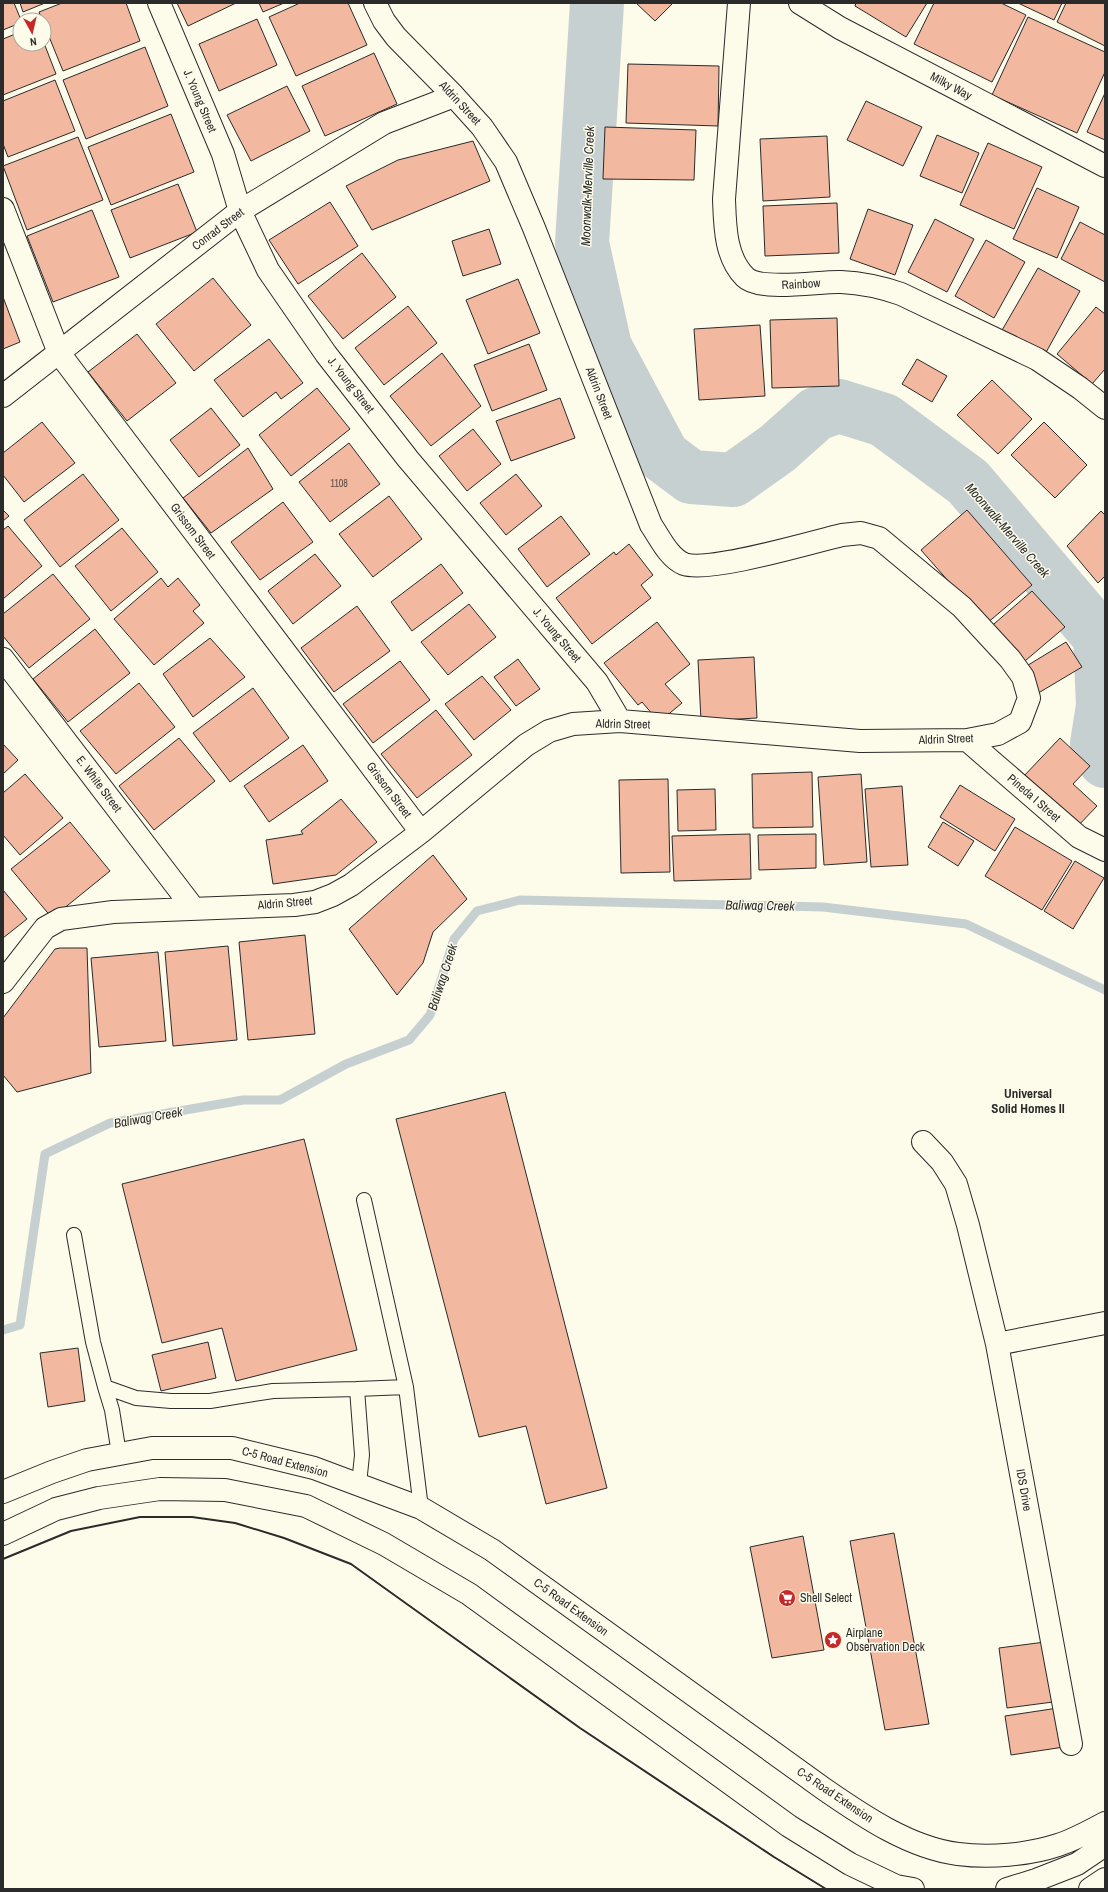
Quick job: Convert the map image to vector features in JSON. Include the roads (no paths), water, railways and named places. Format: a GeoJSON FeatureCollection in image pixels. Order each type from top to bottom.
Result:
{"type":"FeatureCollection","features":[{"type":"Feature","properties":{"kind":"main road","name":"J. Young Street"},"geometry":{"type":"LineString","coordinates":[[159,3],[223,154],[240,211],[268,270],[326,354],[408,459],[597,682],[620,721]]}},
{"type":"Feature","properties":{"kind":"main road","name":"Aldrin Street"},"geometry":{"type":"LineString","coordinates":[[3,982],[45,928],[57,920],[76,916],[113,912],[294,905],[315,902],[333,895],[351,885],[421,832],[526,745],[549,731],[573,724],[620,721],[860,741],[967,740],[998,734],[1020,722],[1029,698],[1023,677],[1010,659],[962,607],[879,538],[861,533],[842,535],[723,563],[699,566],[684,564],[670,553],[651,525],[534,228],[506,162],[482,127],[396,37],[384,21],[375,3]]}},
{"type":"Feature","properties":{"kind":"main road","name":"Rainbow"},"geometry":{"type":"LineString","coordinates":[[739,3],[724,200],[725,221],[732,257],[746,278],[768,285],[840,282],[882,287],[901,294],[1037,359],[1080,388],[1105,408]]}},
{"type":"Feature","properties":{"kind":"main road","name":"Milky Way"},"geometry":{"type":"LineString","coordinates":[[800,3],[840,28],[1105,166]]}},
{"type":"Feature","properties":{"kind":"main road","name":"Conrad Street"},"geometry":{"type":"LineString","coordinates":[[3,396],[240,211],[384,122],[454,96]]}},
{"type":"Feature","properties":{"kind":"main road","name":"Grissom Street"},"geometry":{"type":"LineString","coordinates":[[3,209],[59,353],[421,832]]}},
{"type":"Feature","properties":{"kind":"main road","name":"E. White Street"},"geometry":{"type":"LineString","coordinates":[[3,660],[194,909]]}},
{"type":"Feature","properties":{"kind":"main road","name":"Pineda I Street"},"geometry":{"type":"LineString","coordinates":[[967,740],[1079,837],[1105,850]]}},
{"type":"Feature","properties":{"kind":"main road","name":"IDS Drive"},"geometry":{"type":"LineString","coordinates":[[923,1142],[942,1162],[956,1184],[998,1344],[1071,1744]]}},
{"type":"Feature","properties":{"kind":"main road"},"geometry":{"type":"LineString","coordinates":[[998,1344],[1105,1323]]}},
{"type":"Feature","properties":{"kind":"main road","name":"C-5 Road Extension"},"geometry":{"type":"LineString","coordinates":[[3,1492],[52,1472],[87,1460],[152,1448],[232,1448],[314,1468],[421,1508],[492,1550],[858,1812],[905,1837],[932,1848],[958,1854],[990,1856],[1026,1852],[1057,1845],[1105,1823]]}},
{"type":"Feature","properties":{"kind":"main road"},"geometry":{"type":"LineString","coordinates":[[3,1534],[56,1510],[99,1498],[160,1489],[225,1490],[306,1506],[384,1544],[469,1594],[789,1826],[850,1864],[896,1886],[913,1889]]}},
{"type":"Feature","properties":{"kind":"main road"},"geometry":{"type":"LineString","coordinates":[[1007,1889],[1036,1880],[1077,1864],[1105,1845]]}},
{"type":"Feature","properties":{"kind":"main road"},"geometry":{"type":"LineString","coordinates":[[1090,1889],[1105,1879]]}},
{"type":"Feature","properties":{"kind":"lane"},"geometry":{"type":"LineString","coordinates":[[364,1200],[406,1386],[421,1508]]}},
{"type":"Feature","properties":{"kind":"lane"},"geometry":{"type":"LineString","coordinates":[[74,1235],[93,1342],[112,1410],[119,1454]]}},
{"type":"Feature","properties":{"kind":"lane"},"geometry":{"type":"LineString","coordinates":[[105,1387],[136,1398],[171,1401],[210,1401],[273,1390],[357,1389],[406,1386]]}},
{"type":"Feature","properties":{"kind":"lane"},"geometry":{"type":"LineString","coordinates":[[357,1389],[362,1455],[359,1484]]}},
{"type":"Feature","properties":{"kind":"waterway","name":"Moonwalk-Merville Creek"},"geometry":{"type":"LineString","coordinates":[[597,3],[582,243],[605,347],[663,456],[691,477],[733,480],[778,448],[816,414],[839,406],[884,420],[968,482],[1100,637],[1103,706],[1097,744],[1105,761]]}},
{"type":"Feature","properties":{"kind":"waterway","name":"Baliwag Creek"},"geometry":{"type":"LineString","coordinates":[[3,1330],[20,1325],[45,1154],[110,1123],[243,1100],[280,1100],[346,1064],[409,1040],[430,1015],[454,939],[477,911],[520,900],[823,907],[966,924],[1105,990]]}},
{"type":"Feature","properties":{"kind":"place","name":"Shell Select"},"geometry":{"type":"Point","coordinates":[787,1598]}},
{"type":"Feature","properties":{"kind":"place","name":"Airplane Observation Deck"},"geometry":{"type":"Point","coordinates":[833,1640]}},
{"type":"Feature","properties":{"kind":"district","name":"Universal Solid Homes II"},"geometry":{"type":"Point","coordinates":[1028,1100]}}]}
